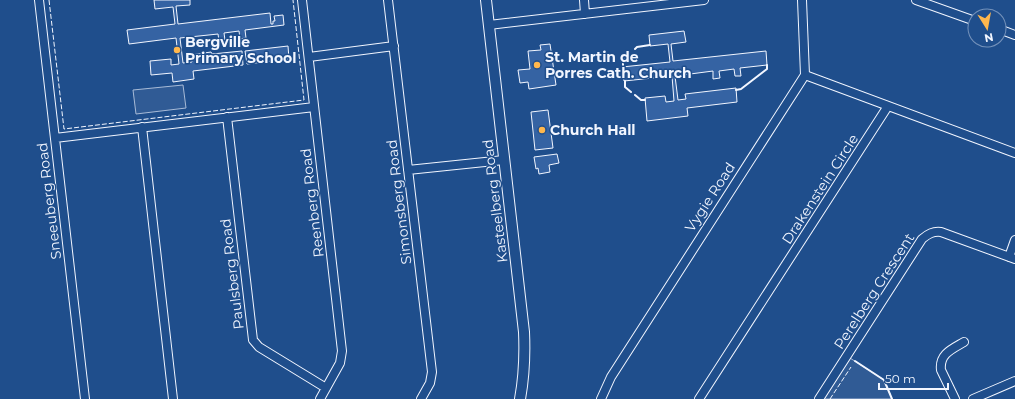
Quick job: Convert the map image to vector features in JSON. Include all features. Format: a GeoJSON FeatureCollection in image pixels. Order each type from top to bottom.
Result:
{"type":"FeatureCollection","features":[{"type":"Feature","properties":{"kind":"street","name":"Sneeuberg Road"},"geometry":{"type":"LineString","coordinates":[[39,0],[85,399]]}},
{"type":"Feature","properties":{"kind":"street","name":"Reenberg Road"},"geometry":{"type":"LineString","coordinates":[[302,0],[342,351],[340,363],[320,399]]}},
{"type":"Feature","properties":{"kind":"street","name":"Simonsberg Road"},"geometry":{"type":"LineString","coordinates":[[388,0],[432,375],[430,383],[421,399]]}},
{"type":"Feature","properties":{"kind":"street","name":"Kasteelberg Road"},"geometry":{"type":"LineString","coordinates":[[486,0],[524,332],[525,353],[523,384],[520,399]]}},
{"type":"Feature","properties":{"kind":"street"},"geometry":{"type":"LineString","coordinates":[[584,0],[585,14]]}},
{"type":"Feature","properties":{"kind":"street"},"geometry":{"type":"LineString","coordinates":[[489,25],[704,0]]}},
{"type":"Feature","properties":{"kind":"street"},"geometry":{"type":"LineString","coordinates":[[802,0],[805,75],[1015,153]]}},
{"type":"Feature","properties":{"kind":"street"},"geometry":{"type":"LineString","coordinates":[[916,0],[967,18]]}},
{"type":"Feature","properties":{"kind":"street"},"geometry":{"type":"LineString","coordinates":[[308,57],[394,46]]}},
{"type":"Feature","properties":{"kind":"street","name":"Vygie Road"},"geometry":{"type":"LineString","coordinates":[[601,399],[619,364],[805,75]]}},
{"type":"Feature","properties":{"kind":"street","name":"Drakenstein Circle"},"geometry":{"type":"LineString","coordinates":[[699,399],[888,106]]}},
{"type":"Feature","properties":{"kind":"street"},"geometry":{"type":"LineString","coordinates":[[55,138],[314,108]]}},
{"type":"Feature","properties":{"kind":"street","name":"Paulsberg Road"},"geometry":{"type":"LineString","coordinates":[[228,118],[253,340],[259,347],[326,388]]}},
{"type":"Feature","properties":{"kind":"street"},"geometry":{"type":"LineString","coordinates":[[142,127],[173,399]]}},
{"type":"Feature","properties":{"kind":"street"},"geometry":{"type":"LineString","coordinates":[[408,170],[504,160]]}},
{"type":"Feature","properties":{"kind":"street","name":"Perelberg Crescent"},"geometry":{"type":"LineString","coordinates":[[819,399],[922,239],[926,236],[934,232],[941,232],[1012,258]]}},
{"type":"Feature","properties":{"kind":"street"},"geometry":{"type":"LineString","coordinates":[[1012,258],[1015,240]]}},
{"type":"Feature","properties":{"kind":"street"},"geometry":{"type":"LineString","coordinates":[[955,399],[940,365],[945,353],[964,342]]}},
{"type":"Feature","properties":{"kind":"street"},"geometry":{"type":"LineString","coordinates":[[973,399],[1015,380]]}},
{"type":"Feature","properties":{"kind":"shaded area"},"geometry":{"type":"Polygon","coordinates":[[[183,85],[186,108],[136,114],[133,90],[183,85]]]}},
{"type":"Feature","properties":{"kind":"shaded area"},"geometry":{"type":"Polygon","coordinates":[[[850,358],[884,380],[892,399],[824,399],[850,358]]]}},
{"type":"Feature","properties":{"kind":"building"},"geometry":{"type":"Polygon","coordinates":[[[154,0],[190,0],[190,5],[176,6],[178,24],[270,13],[271,24],[275,21],[274,16],[283,15],[284,25],[245,30],[246,38],[240,39],[239,31],[224,33],[225,40],[219,41],[218,34],[180,38],[183,63],[192,62],[191,55],[211,52],[212,54],[242,51],[243,65],[193,71],[194,79],[173,82],[172,73],[151,75],[150,61],[171,59],[171,65],[179,64],[176,38],[129,44],[127,30],[175,24],[173,7],[155,9],[154,0]]]}},
{"type":"Feature","properties":{"kind":"building"},"geometry":{"type":"Polygon","coordinates":[[[684,31],[686,42],[671,44],[673,61],[766,51],[767,65],[740,68],[741,76],[735,76],[734,69],[719,71],[720,78],[713,79],[713,71],[675,76],[678,100],[686,99],[685,94],[736,88],[737,102],[687,108],[688,116],[647,121],[645,98],[665,96],[666,102],[674,101],[672,76],[624,81],[622,67],[670,62],[668,44],[650,46],[649,35],[684,31]]]}},
{"type":"Feature","properties":{"kind":"building"},"geometry":{"type":"Polygon","coordinates":[[[550,44],[556,85],[529,89],[528,82],[520,83],[518,70],[530,69],[528,51],[541,50],[540,45],[550,44]]]}},
{"type":"Feature","properties":{"kind":"building"},"geometry":{"type":"Polygon","coordinates":[[[288,46],[289,59],[247,64],[245,51],[288,46]]]}},
{"type":"Feature","properties":{"kind":"building","name":"Church Hall"},"geometry":{"type":"Polygon","coordinates":[[[548,110],[553,148],[535,150],[531,112],[548,110]]]}},
{"type":"Feature","properties":{"kind":"building"},"geometry":{"type":"Polygon","coordinates":[[[557,154],[559,163],[549,165],[550,172],[539,174],[538,168],[536,169],[534,157],[557,154]]]}},
{"type":"Feature","properties":{"kind":"fence"},"geometry":{"type":"LineString","coordinates":[[49,0],[64,129],[304,100],[293,0]]}},
{"type":"Feature","properties":{"kind":"fence"},"geometry":{"type":"LineString","coordinates":[[830,399],[851,367]]}},
{"type":"Feature","properties":{"kind":"wall"},"geometry":{"type":"LineString","coordinates":[[635,49],[637,47],[650,45]]}},
{"type":"Feature","properties":{"kind":"wall"},"geometry":{"type":"LineString","coordinates":[[623,67],[623,62],[629,55]]}},
{"type":"Feature","properties":{"kind":"wall"},"geometry":{"type":"LineString","coordinates":[[736,90],[741,89],[767,69],[767,65]]}},
{"type":"Feature","properties":{"kind":"wall"},"geometry":{"type":"LineString","coordinates":[[625,81],[625,87],[631,92]]}},
{"type":"Feature","properties":{"kind":"wall"},"geometry":{"type":"LineString","coordinates":[[635,95],[641,100],[645,100]]}},
{"type":"Feature","properties":{"kind":"wall"},"geometry":{"type":"LineString","coordinates":[[855,361],[884,380],[892,399]]}},
{"type":"Feature","properties":{"kind":"place","name":"Bergville Primary School"},"geometry":{"type":"Point","coordinates":[177,50]}},
{"type":"Feature","properties":{"kind":"place","name":"St. Martin de Porres Cath. Church"},"geometry":{"type":"Point","coordinates":[537,65]}},
{"type":"Feature","properties":{"kind":"place","name":"Church Hall"},"geometry":{"type":"Point","coordinates":[542,130]}}]}
